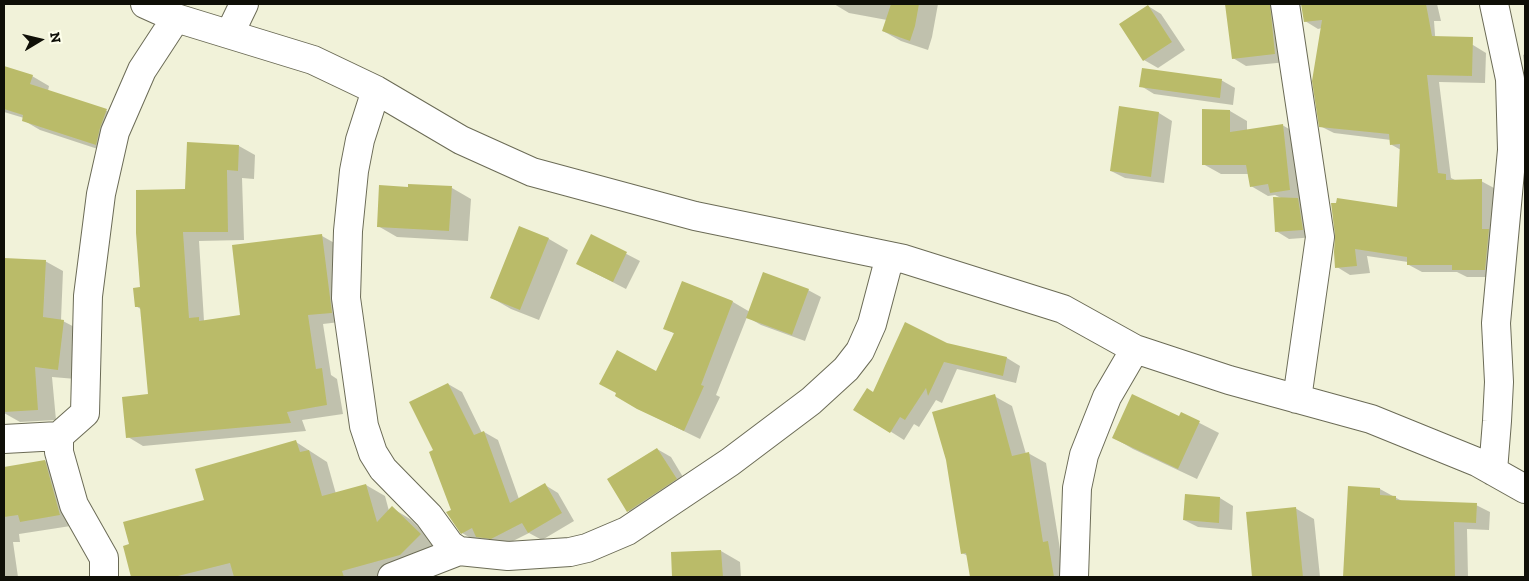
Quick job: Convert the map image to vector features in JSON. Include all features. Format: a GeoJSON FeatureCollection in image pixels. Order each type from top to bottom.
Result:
{"type":"FeatureCollection","features":[{"type":"Feature","properties":{"kind":"street"},"geometry":{"type":"LineString","coordinates":[[145,4],[176,18],[313,60],[376,90],[461,140],[532,172],[695,216],[890,256],[1063,309],[1135,349],[1229,380],[1371,419],[1477,462],[1525,490]]}},
{"type":"Feature","properties":{"kind":"street"},"geometry":{"type":"LineString","coordinates":[[230,34],[244,4]]}},
{"type":"Feature","properties":{"kind":"street"},"geometry":{"type":"LineString","coordinates":[[1285,4],[1320,238],[1297,399]]}},
{"type":"Feature","properties":{"kind":"street"},"geometry":{"type":"LineString","coordinates":[[1493,471],[1498,382],[1496,323],[1512,150],[1510,79],[1494,4]]}},
{"type":"Feature","properties":{"kind":"street"},"geometry":{"type":"LineString","coordinates":[[4,439],[59,436],[85,413],[88,296],[101,194],[115,132],[142,70],[176,18]]}},
{"type":"Feature","properties":{"kind":"street"},"geometry":{"type":"LineString","coordinates":[[376,90],[360,140],[354,171],[348,231],[346,298],[364,426],[373,453],[383,469],[429,516],[450,545],[459,551]]}},
{"type":"Feature","properties":{"kind":"street"},"geometry":{"type":"LineString","coordinates":[[392,577],[459,551],[508,556],[570,552],[587,548],[627,531],[730,462],[811,401],[846,370],[860,351],[872,324],[890,256]]}},
{"type":"Feature","properties":{"kind":"street"},"geometry":{"type":"LineString","coordinates":[[1074,577],[1077,488],[1084,456],[1107,397],[1135,349]]}},
{"type":"Feature","properties":{"kind":"street"},"geometry":{"type":"LineString","coordinates":[[59,436],[59,452],[74,505],[104,558],[104,577]]}},
{"type":"Feature","properties":{"kind":"building"},"geometry":{"type":"Polygon","coordinates":[[[891,4],[919,4],[910,41],[882,31],[891,4]]]}},
{"type":"Feature","properties":{"kind":"building"},"geometry":{"type":"Polygon","coordinates":[[[1225,4],[1270,4],[1275,54],[1232,59],[1225,4]]]}},
{"type":"Feature","properties":{"kind":"building"},"geometry":{"type":"Polygon","coordinates":[[[1301,4],[1426,4],[1432,36],[1473,37],[1472,76],[1427,75],[1438,173],[1446,174],[1446,180],[1482,179],[1482,229],[1489,229],[1485,270],[1452,270],[1452,265],[1407,265],[1407,257],[1355,249],[1357,266],[1335,268],[1335,235],[1331,203],[1336,203],[1337,198],[1397,207],[1400,144],[1390,145],[1389,134],[1319,127],[1312,81],[1322,20],[1304,22],[1301,4]]]}},
{"type":"Feature","properties":{"kind":"building"},"geometry":{"type":"Polygon","coordinates":[[[1148,5],[1172,42],[1143,61],[1119,24],[1148,5]]]}},
{"type":"Feature","properties":{"kind":"building"},"geometry":{"type":"Polygon","coordinates":[[[4,66],[33,75],[30,84],[107,109],[96,145],[22,121],[23,115],[4,109],[4,66]]]}},
{"type":"Feature","properties":{"kind":"building"},"geometry":{"type":"Polygon","coordinates":[[[1142,68],[1222,79],[1220,98],[1139,87],[1142,68]]]}},
{"type":"Feature","properties":{"kind":"building"},"geometry":{"type":"Polygon","coordinates":[[[1119,106],[1159,112],[1151,177],[1110,171],[1119,106]]]}},
{"type":"Feature","properties":{"kind":"building"},"geometry":{"type":"Polygon","coordinates":[[[1202,109],[1230,110],[1230,132],[1283,124],[1290,190],[1270,193],[1268,184],[1250,187],[1246,165],[1202,165],[1202,109]]]}},
{"type":"Feature","properties":{"kind":"building"},"geometry":{"type":"Polygon","coordinates":[[[187,142],[239,145],[238,171],[227,170],[228,232],[183,232],[189,318],[199,317],[199,321],[240,315],[232,245],[322,234],[332,313],[308,315],[316,369],[322,368],[327,405],[287,412],[291,423],[126,438],[122,397],[148,394],[140,307],[135,307],[133,288],[140,287],[136,233],[136,190],[185,189],[187,142]]]}},
{"type":"Feature","properties":{"kind":"building"},"geometry":{"type":"Polygon","coordinates":[[[408,184],[452,186],[449,231],[377,227],[379,185],[408,187],[408,184]]]}},
{"type":"Feature","properties":{"kind":"building"},"geometry":{"type":"Polygon","coordinates":[[[1273,197],[1298,198],[1303,230],[1275,232],[1273,197]]]}},
{"type":"Feature","properties":{"kind":"building"},"geometry":{"type":"Polygon","coordinates":[[[519,226],[549,238],[520,310],[490,298],[519,226]]]}},
{"type":"Feature","properties":{"kind":"building"},"geometry":{"type":"Polygon","coordinates":[[[591,234],[627,252],[613,282],[576,264],[591,234]]]}},
{"type":"Feature","properties":{"kind":"building"},"geometry":{"type":"Polygon","coordinates":[[[4,258],[46,260],[43,317],[64,320],[58,370],[35,367],[38,410],[4,412],[4,258]]]}},
{"type":"Feature","properties":{"kind":"building"},"geometry":{"type":"Polygon","coordinates":[[[763,272],[809,289],[792,335],[746,318],[763,272]]]}},
{"type":"Feature","properties":{"kind":"building"},"geometry":{"type":"Polygon","coordinates":[[[682,281],[733,301],[701,385],[704,386],[684,431],[637,409],[615,396],[616,393],[599,384],[617,350],[656,371],[674,333],[663,329],[682,281]]]}},
{"type":"Feature","properties":{"kind":"building"},"geometry":{"type":"Polygon","coordinates":[[[905,322],[947,343],[1007,357],[1003,376],[944,362],[928,396],[926,388],[905,420],[900,417],[890,433],[853,410],[867,388],[873,392],[905,322]]]}},
{"type":"Feature","properties":{"kind":"building"},"geometry":{"type":"Polygon","coordinates":[[[448,383],[474,435],[484,431],[510,503],[545,483],[562,513],[528,533],[522,523],[491,539],[476,537],[472,528],[461,534],[446,512],[451,510],[429,452],[433,450],[409,402],[448,383]]]}},
{"type":"Feature","properties":{"kind":"building"},"geometry":{"type":"Polygon","coordinates":[[[995,394],[1012,456],[1029,452],[1043,542],[1048,541],[1054,577],[970,577],[966,553],[961,554],[946,460],[932,412],[995,394]]]}},
{"type":"Feature","properties":{"kind":"building"},"geometry":{"type":"Polygon","coordinates":[[[1132,394],[1179,416],[1181,412],[1200,421],[1178,469],[1112,438],[1132,394]]]}},
{"type":"Feature","properties":{"kind":"building"},"geometry":{"type":"Polygon","coordinates":[[[296,440],[300,452],[309,450],[322,496],[366,484],[377,522],[392,506],[421,534],[400,555],[342,571],[344,577],[234,577],[230,563],[174,577],[131,577],[123,546],[129,544],[123,522],[204,500],[195,469],[296,440]]]}},
{"type":"Feature","properties":{"kind":"building"},"geometry":{"type":"Polygon","coordinates":[[[657,448],[677,479],[627,512],[607,479],[657,448]]]}},
{"type":"Feature","properties":{"kind":"building"},"geometry":{"type":"Polygon","coordinates":[[[45,460],[60,515],[20,522],[18,515],[4,517],[4,467],[45,460]]]}},
{"type":"Feature","properties":{"kind":"building"},"geometry":{"type":"Polygon","coordinates":[[[1348,486],[1380,488],[1380,495],[1396,496],[1396,500],[1477,503],[1476,523],[1454,522],[1455,577],[1343,577],[1348,486]]]}},
{"type":"Feature","properties":{"kind":"building"},"geometry":{"type":"Polygon","coordinates":[[[1185,494],[1220,497],[1219,523],[1183,520],[1185,494]]]}},
{"type":"Feature","properties":{"kind":"building"},"geometry":{"type":"Polygon","coordinates":[[[1296,507],[1303,577],[1252,577],[1246,512],[1296,507]]]}},
{"type":"Feature","properties":{"kind":"building"},"geometry":{"type":"Polygon","coordinates":[[[721,550],[723,577],[672,577],[671,552],[721,550]]]}}]}
